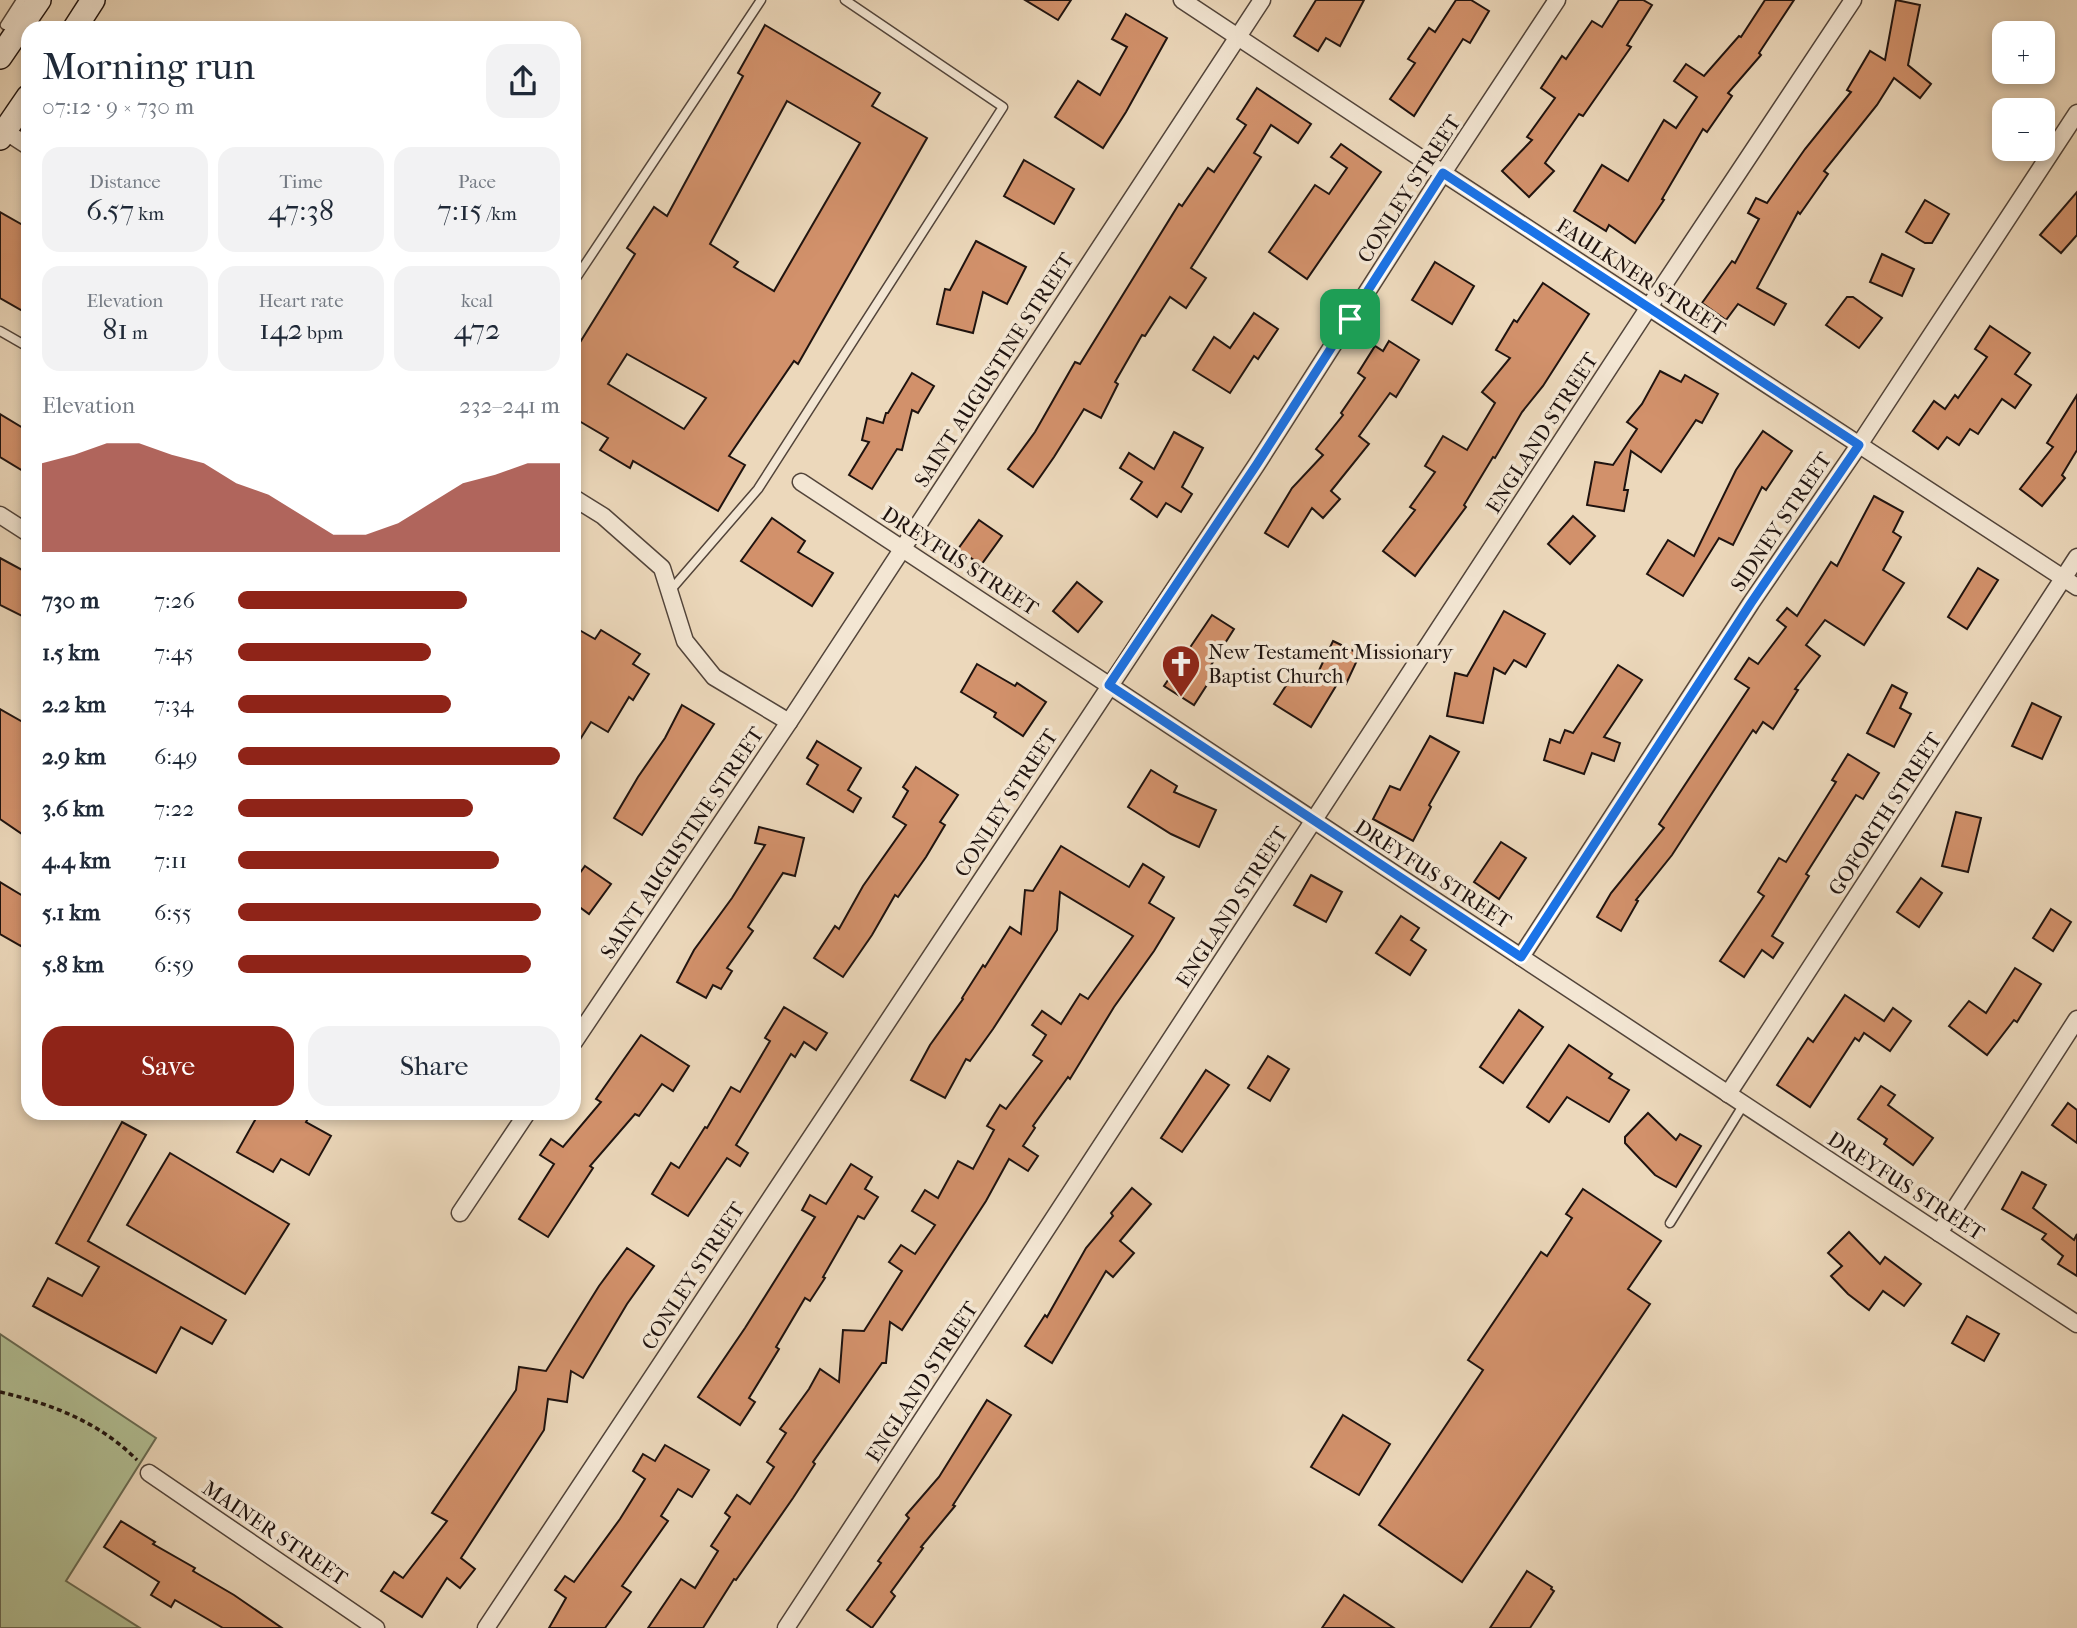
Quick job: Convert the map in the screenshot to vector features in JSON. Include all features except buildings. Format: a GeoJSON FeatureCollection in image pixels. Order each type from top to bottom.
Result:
{"type":"FeatureCollection","features":[{"type":"Feature","properties":{"kind":"main road"},"geometry":{"type":"LineString","coordinates":[[0,57],[7,27],[39,0]]}},
{"type":"Feature","properties":{"kind":"main road"},"geometry":{"type":"LineString","coordinates":[[80,21],[93,0]]}},
{"type":"Feature","properties":{"kind":"main road"},"geometry":{"type":"LineString","coordinates":[[1,132],[21,106]]}},
{"type":"Feature","properties":{"kind":"street","name":"FAULKNER STREET"},"geometry":{"type":"LineString","coordinates":[[1182,0],[2070,582]]}},
{"type":"Feature","properties":{"kind":"street","name":"SAINT AUGUSTINE STREET"},"geometry":{"type":"LineString","coordinates":[[581,1032],[789,722],[1262,0]]}},
{"type":"Feature","properties":{"kind":"street","name":"CONLEY STREET"},"geometry":{"type":"LineString","coordinates":[[486,1628],[1257,464],[1443,173],[1558,0]]}},
{"type":"Feature","properties":{"kind":"street","name":"ENGLAND STREET"},"geometry":{"type":"LineString","coordinates":[[786,1628],[1649,307],[1853,0]]}},
{"type":"Feature","properties":{"kind":"street","name":"SIDNEY STREET"},"geometry":{"type":"LineString","coordinates":[[1521,957],[1743,614],[1859,445],[2077,113]]}},
{"type":"Feature","properties":{"kind":"street"},"geometry":{"type":"LineString","coordinates":[[1,132],[21,142]]}},
{"type":"Feature","properties":{"kind":"street","name":"DREYFUS STREET"},"geometry":{"type":"LineString","coordinates":[[801,482],[2077,1324]]}},
{"type":"Feature","properties":{"kind":"street"},"geometry":{"type":"LineString","coordinates":[[581,502],[603,516],[662,568],[685,641],[714,677],[789,722]]}},
{"type":"Feature","properties":{"kind":"street"},"geometry":{"type":"LineString","coordinates":[[0,514],[21,528]]}},
{"type":"Feature","properties":{"kind":"street","name":"GOFORTH STREET"},"geometry":{"type":"LineString","coordinates":[[1728,1094],[2070,582],[2077,557]]}},
{"type":"Feature","properties":{"kind":"street"},"geometry":{"type":"LineString","coordinates":[[1939,1233],[2077,1019]]}},
{"type":"Feature","properties":{"kind":"street"},"geometry":{"type":"LineString","coordinates":[[460,1213],[522,1120]]}},
{"type":"Feature","properties":{"kind":"street","name":"MAINER STREET"},"geometry":{"type":"LineString","coordinates":[[149,1473],[376,1628]]}},
{"type":"Feature","properties":{"kind":"lane"},"geometry":{"type":"LineString","coordinates":[[7,27],[21,0]]}},
{"type":"Feature","properties":{"kind":"lane"},"geometry":{"type":"LineString","coordinates":[[581,270],[761,0]]}},
{"type":"Feature","properties":{"kind":"lane"},"geometry":{"type":"LineString","coordinates":[[669,592],[758,489],[1003,107],[845,0]]}},
{"type":"Feature","properties":{"kind":"lane"},"geometry":{"type":"LineString","coordinates":[[0,331],[21,343]]}},
{"type":"Feature","properties":{"kind":"lane"},"geometry":{"type":"LineString","coordinates":[[1670,1223],[1744,1104]]}},
{"type":"Feature","properties":{"kind":"path"},"geometry":{"type":"LineString","coordinates":[[0,1392],[67,1411],[103,1431],[149,1473]]}},
{"type":"Feature","properties":{"kind":"green space"},"geometry":{"type":"Polygon","coordinates":[[[0,1334],[156,1438],[66,1581],[140,1628],[0,1628],[0,1334]]]}},
{"type":"Feature","properties":{"kind":"place","name":"New Testament Missionary Baptist Church"},"geometry":{"type":"Point","coordinates":[1181,698]}},
{"type":"Feature","properties":{"kind":"route"},"geometry":{"type":"LineString","coordinates":[[1443,173],[1859,445],[1751,603],[1521,957],[1109,685],[1350,319],[1443,173]]}}]}
